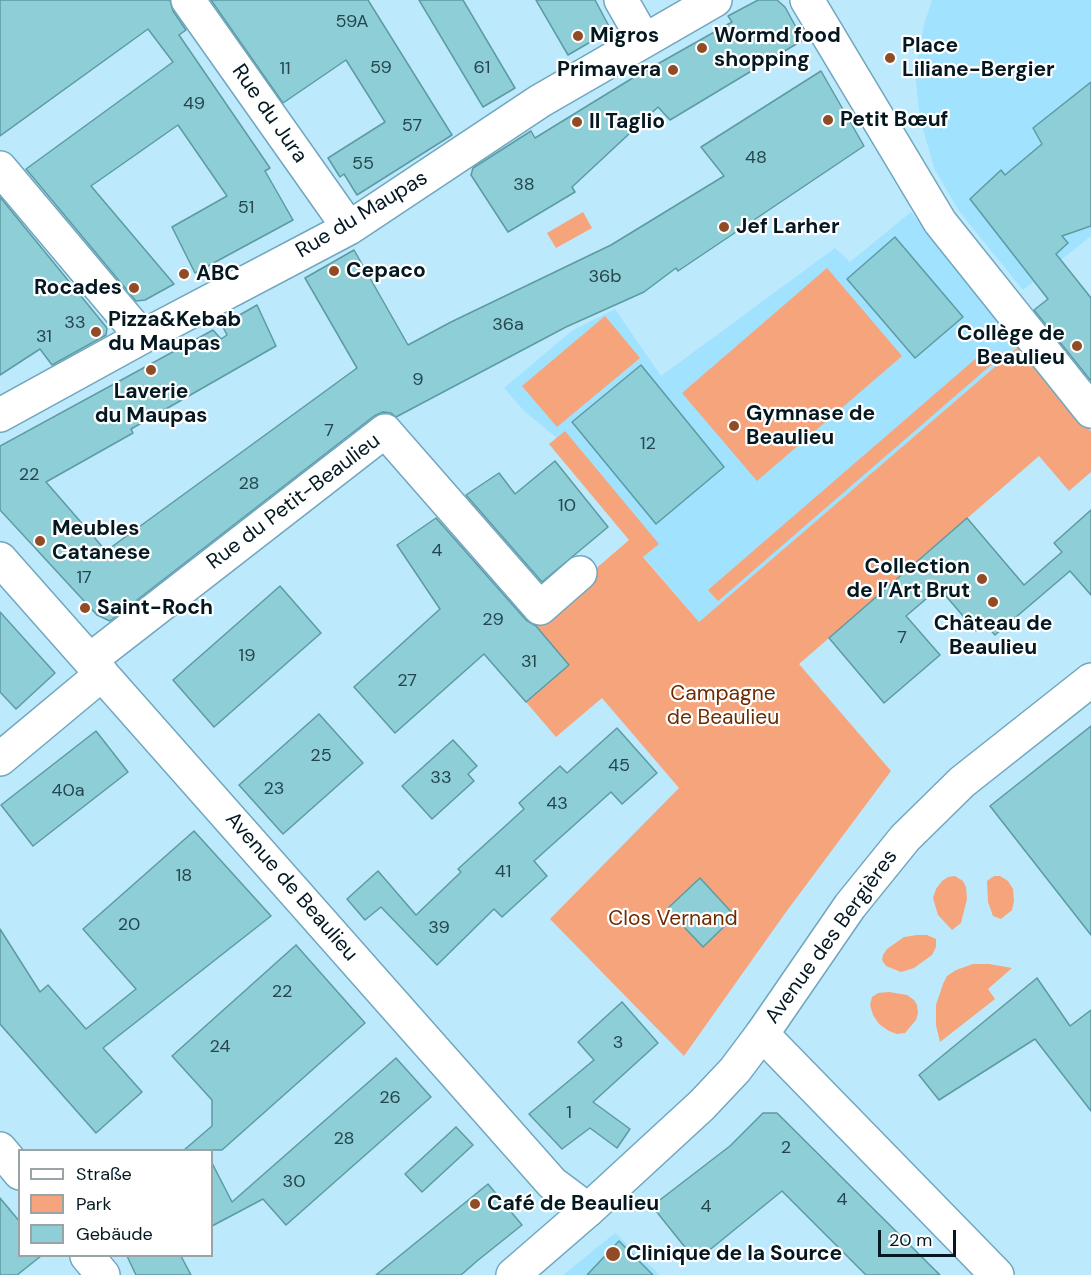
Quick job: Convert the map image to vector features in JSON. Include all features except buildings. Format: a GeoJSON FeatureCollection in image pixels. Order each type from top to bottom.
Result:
{"type":"FeatureCollection","features":[{"type":"Feature","properties":{"kind":"street","name":"Rue du Jura"},"geometry":{"type":"LineString","coordinates":[[188,0],[349,228]]}},
{"type":"Feature","properties":{"kind":"street"},"geometry":{"type":"LineString","coordinates":[[621,0],[644,40]]}},
{"type":"Feature","properties":{"kind":"street","name":"Rue du Maupas"},"geometry":{"type":"LineString","coordinates":[[0,415],[349,228],[540,101],[715,0]]}},
{"type":"Feature","properties":{"kind":"street"},"geometry":{"type":"LineString","coordinates":[[807,0],[940,222],[1091,411]]}},
{"type":"Feature","properties":{"kind":"street"},"geometry":{"type":"LineString","coordinates":[[0,168],[142,337]]}},
{"type":"Feature","properties":{"kind":"street","name":"Rue du Petit-Beaulieu"},"geometry":{"type":"LineString","coordinates":[[96,667],[385,431],[540,608],[580,573]]}},
{"type":"Feature","properties":{"kind":"street","name":"Avenue de Beaulieu"},"geometry":{"type":"LineString","coordinates":[[0,559],[552,1183],[588,1210]]}},
{"type":"Feature","properties":{"kind":"street"},"geometry":{"type":"LineString","coordinates":[[0,759],[96,667]]}},
{"type":"Feature","properties":{"kind":"street","name":"Avenue des Bergières"},"geometry":{"type":"LineString","coordinates":[[513,1275],[588,1210],[702,1105],[735,1070],[850,906],[905,838],[962,782],[1091,680]]}},
{"type":"Feature","properties":{"kind":"street"},"geometry":{"type":"LineString","coordinates":[[762,1034],[997,1275]]}},
{"type":"Feature","properties":{"kind":"street"},"geometry":{"type":"LineString","coordinates":[[0,1149],[18,1171]]}},
{"type":"Feature","properties":{"kind":"street"},"geometry":{"type":"LineString","coordinates":[[88,1257],[103,1275]]}},
{"type":"Feature","properties":{"kind":"shaded area"},"geometry":{"type":"Polygon","coordinates":[[[932,0],[1091,0],[1091,236],[1023,290],[959,211],[935,170],[920,119],[915,73],[924,25],[932,0]]]}},
{"type":"Feature","properties":{"kind":"shaded area","name":"Gymnase de Beaulieu"},"geometry":{"type":"Polygon","coordinates":[[[911,212],[1018,347],[699,622],[549,444],[557,438],[525,412],[504,388],[573,330],[615,309],[661,376],[835,248],[850,262],[911,212]]]}},
{"type":"Feature","properties":{"kind":"shaded area","name":"Clinique de la Source"},"geometry":{"type":"Polygon","coordinates":[[[615,1233],[660,1275],[563,1275],[615,1233]]]}},
{"type":"Feature","properties":{"kind":"green space"},"geometry":{"type":"Polygon","coordinates":[[[583,212],[592,228],[556,248],[547,233],[583,212]]]}},
{"type":"Feature","properties":{"kind":"green space"},"geometry":{"type":"Polygon","coordinates":[[[827,268],[902,356],[757,481],[682,393],[827,268]]]}},
{"type":"Feature","properties":{"kind":"green space"},"geometry":{"type":"Polygon","coordinates":[[[605,316],[640,358],[557,427],[522,386],[605,316]]]}},
{"type":"Feature","properties":{"kind":"green space","name":"Campagne de Beaulieu"},"geometry":{"type":"Polygon","coordinates":[[[1018,347],[1091,431],[1091,472],[1069,491],[1039,456],[799,664],[891,771],[786,912],[684,1056],[550,919],[679,788],[602,698],[556,737],[526,702],[569,665],[533,623],[629,540],[549,444],[565,431],[659,544],[643,557],[699,622],[1018,347]]]}},
{"type":"Feature","properties":{"kind":"green space"},"geometry":{"type":"Polygon","coordinates":[[[988,348],[998,359],[718,601],[708,590],[988,348]]]}},
{"type":"Feature","properties":{"kind":"green space"},"geometry":{"type":"Polygon","coordinates":[[[955,876],[963,881],[967,899],[961,923],[952,930],[938,915],[933,898],[942,881],[955,876]]]}},
{"type":"Feature","properties":{"kind":"green space"},"geometry":{"type":"Polygon","coordinates":[[[994,876],[1000,876],[1008,881],[1013,889],[1012,910],[1001,919],[993,916],[988,902],[987,881],[994,876]]]}},
{"type":"Feature","properties":{"kind":"green space"},"geometry":{"type":"Polygon","coordinates":[[[927,935],[936,939],[936,947],[932,955],[914,968],[901,972],[886,966],[882,960],[887,949],[904,937],[927,935]]]}},
{"type":"Feature","properties":{"kind":"green space"},"geometry":{"type":"Polygon","coordinates":[[[973,964],[1012,968],[988,989],[995,999],[940,1042],[936,1025],[936,1005],[943,984],[947,976],[956,970],[973,964]]]}},
{"type":"Feature","properties":{"kind":"green space"},"geometry":{"type":"Polygon","coordinates":[[[878,993],[907,995],[917,1005],[916,1020],[905,1033],[897,1034],[889,1031],[879,1024],[873,1015],[870,1005],[872,997],[878,993]]]}},
{"type":"Feature","properties":{"kind":"place","name":"Migros"},"geometry":{"type":"Point","coordinates":[578,36]}},
{"type":"Feature","properties":{"kind":"place","name":"Wormd food shopping"},"geometry":{"type":"Point","coordinates":[702,48]}},
{"type":"Feature","properties":{"kind":"place","name":"Place Liliane-Bergier"},"geometry":{"type":"Point","coordinates":[890,58]}},
{"type":"Feature","properties":{"kind":"place","name":"Primavera"},"geometry":{"type":"Point","coordinates":[673,70]}},
{"type":"Feature","properties":{"kind":"place","name":"Petit Bœuf"},"geometry":{"type":"Point","coordinates":[828,120]}},
{"type":"Feature","properties":{"kind":"place","name":"Il Taglio"},"geometry":{"type":"Point","coordinates":[577,122]}},
{"type":"Feature","properties":{"kind":"place","name":"Jef Larher"},"geometry":{"type":"Point","coordinates":[724,227]}},
{"type":"Feature","properties":{"kind":"place","name":"Cepaco"},"geometry":{"type":"Point","coordinates":[334,271]}},
{"type":"Feature","properties":{"kind":"place","name":"ABC"},"geometry":{"type":"Point","coordinates":[184,274]}},
{"type":"Feature","properties":{"kind":"place","name":"Rocades"},"geometry":{"type":"Point","coordinates":[134,288]}},
{"type":"Feature","properties":{"kind":"place","name":"Pizza&Kebab du Maupas"},"geometry":{"type":"Point","coordinates":[96,332]}},
{"type":"Feature","properties":{"kind":"place","name":"Collège de Beaulieu"},"geometry":{"type":"Point","coordinates":[1077,346]}},
{"type":"Feature","properties":{"kind":"place","name":"Laverie du Maupas"},"geometry":{"type":"Point","coordinates":[151,370]}},
{"type":"Feature","properties":{"kind":"place","name":"Gymnase de Beaulieu"},"geometry":{"type":"Point","coordinates":[734,426]}},
{"type":"Feature","properties":{"kind":"place","name":"Meubles Catanese"},"geometry":{"type":"Point","coordinates":[40,541]}},
{"type":"Feature","properties":{"kind":"place","name":"Collection de l’Art Brut"},"geometry":{"type":"Point","coordinates":[982,579]}},
{"type":"Feature","properties":{"kind":"place","name":"Château de Beaulieu"},"geometry":{"type":"Point","coordinates":[993,602]}},
{"type":"Feature","properties":{"kind":"place","name":"Saint-Roch"},"geometry":{"type":"Point","coordinates":[85,608]}},
{"type":"Feature","properties":{"kind":"place","name":"Café de Beaulieu"},"geometry":{"type":"Point","coordinates":[475,1204]}},
{"type":"Feature","properties":{"kind":"place","name":"Clinique de la Source"},"geometry":{"type":"Point","coordinates":[613,1254]}},
{"type":"Feature","properties":{"kind":"park label","name":"Clos Vernand"},"geometry":{"type":"Point","coordinates":[673,919]}}]}
